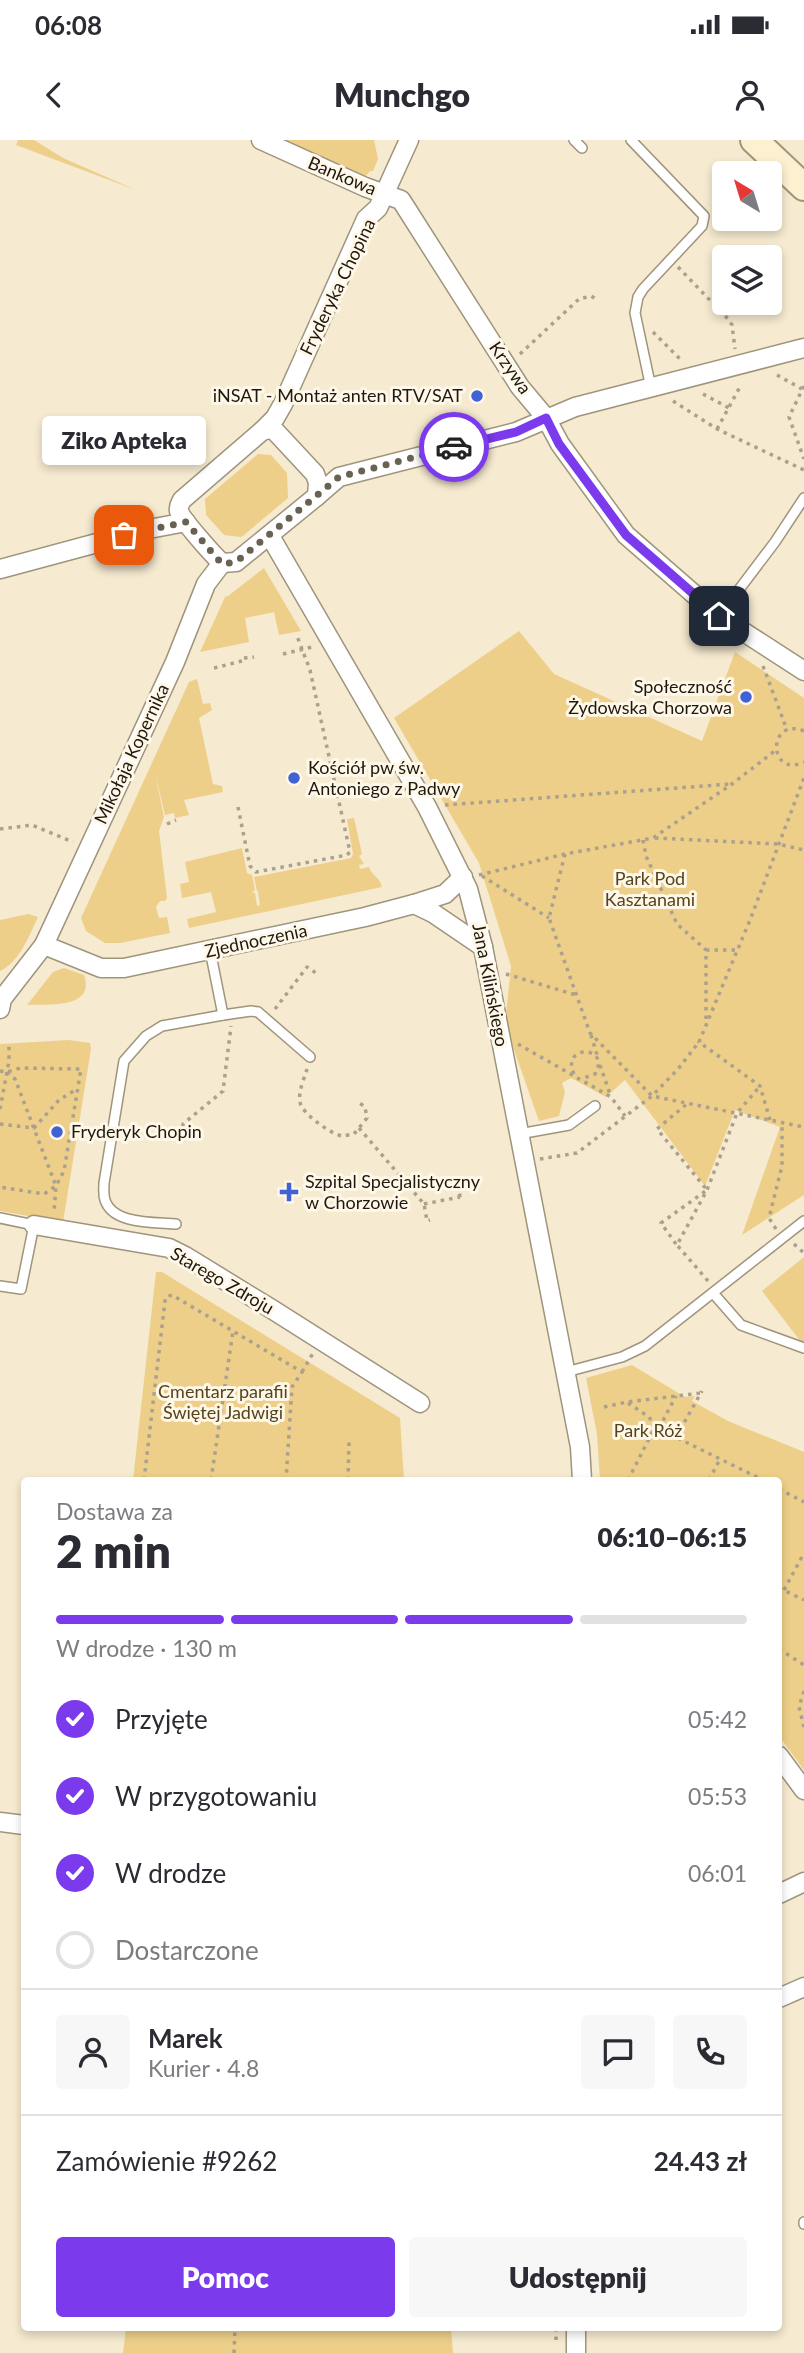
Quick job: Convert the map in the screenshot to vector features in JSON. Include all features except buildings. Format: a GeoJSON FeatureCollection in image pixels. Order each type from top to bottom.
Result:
{"type":"FeatureCollection","features":[{"type":"Feature","properties":{"kind":"street","name":"Bankowa"},"geometry":{"type":"LineString","coordinates":[[261,140],[385,194]]}},
{"type":"Feature","properties":{"kind":"street"},"geometry":{"type":"LineString","coordinates":[[754,140],[804,187]]}},
{"type":"Feature","properties":{"kind":"street","name":"Fryderyka Chopina"},"geometry":{"type":"LineString","coordinates":[[186,522],[179,512],[182,500],[275,418],[366,219],[378,208],[385,194],[404,141]]}},
{"type":"Feature","properties":{"kind":"street","name":"Krzywa"},"geometry":{"type":"LineString","coordinates":[[385,194],[401,200],[520,387],[546,418],[559,444],[626,535],[719,616],[804,671]]}},
{"type":"Feature","properties":{"kind":"street"},"geometry":{"type":"LineString","coordinates":[[0,569],[149,528],[186,522],[222,564],[236,562],[339,477],[516,432],[575,407],[804,348]]}},
{"type":"Feature","properties":{"kind":"street"},"geometry":{"type":"LineString","coordinates":[[262,431],[275,431],[315,474],[318,483],[317,496]]}},
{"type":"Feature","properties":{"kind":"street","name":"Jana Kilińskiego"},"geometry":{"type":"LineString","coordinates":[[270,536],[427,807],[472,876],[472,901],[566,1372],[580,1447],[582,1477]]}},
{"type":"Feature","properties":{"kind":"street","name":"Mikołaja Kopernika"},"geometry":{"type":"LineString","coordinates":[[1,1003],[44,945],[175,662],[206,584],[222,564]]}},
{"type":"Feature","properties":{"kind":"street","name":"Zjednoczenia"},"geometry":{"type":"LineString","coordinates":[[44,945],[95,966],[112,969],[365,918],[445,894],[472,876]]}},
{"type":"Feature","properties":{"kind":"street"},"geometry":{"type":"LineString","coordinates":[[414,904],[433,913],[483,947]]}},
{"type":"Feature","properties":{"kind":"street","name":"Starego Zdroju"},"geometry":{"type":"LineString","coordinates":[[34,1225],[169,1248],[421,1403]]}},
{"type":"Feature","properties":{"kind":"street"},"geometry":{"type":"LineString","coordinates":[[782,1760],[804,1790]]}},
{"type":"Feature","properties":{"kind":"street"},"geometry":{"type":"LineString","coordinates":[[0,1822],[21,1825]]}},
{"type":"Feature","properties":{"kind":"street"},"geometry":{"type":"LineString","coordinates":[[782,1893],[804,1882]]}},
{"type":"Feature","properties":{"kind":"street"},"geometry":{"type":"LineString","coordinates":[[782,1997],[804,1987]]}},
{"type":"Feature","properties":{"kind":"street"},"geometry":{"type":"LineString","coordinates":[[576,2331],[576,2353]]}},
{"type":"Feature","properties":{"kind":"lane"},"geometry":{"type":"LineString","coordinates":[[573,140],[582,148]]}},
{"type":"Feature","properties":{"kind":"lane"},"geometry":{"type":"LineString","coordinates":[[631,140],[704,216],[702,226],[638,297],[635,313],[651,388]]}},
{"type":"Feature","properties":{"kind":"lane"},"geometry":{"type":"LineString","coordinates":[[719,616],[775,542],[804,498]]}},
{"type":"Feature","properties":{"kind":"lane"},"geometry":{"type":"LineString","coordinates":[[210,950],[228,1014]]}},
{"type":"Feature","properties":{"kind":"lane"},"geometry":{"type":"LineString","coordinates":[[176,1224],[127,1218],[116,1214],[104,1198],[104,1182],[124,1061],[146,1036],[162,1026],[250,1011],[267,1019],[310,1057]]}},
{"type":"Feature","properties":{"kind":"lane"},"geometry":{"type":"LineString","coordinates":[[519,1134],[569,1125],[595,1106]]}},
{"type":"Feature","properties":{"kind":"lane","name":"Starego Zdroju"},"geometry":{"type":"LineString","coordinates":[[0,1218],[34,1225]]}},
{"type":"Feature","properties":{"kind":"lane"},"geometry":{"type":"LineString","coordinates":[[566,1372],[622,1357],[645,1346],[804,1221]]}},
{"type":"Feature","properties":{"kind":"lane"},"geometry":{"type":"LineString","coordinates":[[0,1286],[21,1290],[34,1225]]}},
{"type":"Feature","properties":{"kind":"lane"},"geometry":{"type":"LineString","coordinates":[[715,1291],[741,1325],[804,1348]]}},
{"type":"Feature","properties":{"kind":"path"},"geometry":{"type":"LineString","coordinates":[[671,260],[724,313],[732,325],[735,349]]}},
{"type":"Feature","properties":{"kind":"path"},"geometry":{"type":"LineString","coordinates":[[515,358],[579,299],[591,296],[596,299]]}},
{"type":"Feature","properties":{"kind":"path"},"geometry":{"type":"LineString","coordinates":[[635,313],[684,363]]}},
{"type":"Feature","properties":{"kind":"path"},"geometry":{"type":"LineString","coordinates":[[777,375],[803,387],[789,417],[804,458]]}},
{"type":"Feature","properties":{"kind":"path"},"geometry":{"type":"LineString","coordinates":[[718,429],[741,385]]}},
{"type":"Feature","properties":{"kind":"path"},"geometry":{"type":"LineString","coordinates":[[703,394],[729,408]]}},
{"type":"Feature","properties":{"kind":"path"},"geometry":{"type":"LineString","coordinates":[[673,401],[718,429],[804,470]]}},
{"type":"Feature","properties":{"kind":"path"},"geometry":{"type":"LineString","coordinates":[[238,807],[252,871],[260,873],[347,855],[350,852],[310,670],[297,636]]}},
{"type":"Feature","properties":{"kind":"path"},"geometry":{"type":"LineString","coordinates":[[283,654],[312,647]]}},
{"type":"Feature","properties":{"kind":"path"},"geometry":{"type":"LineString","coordinates":[[214,668],[254,657]]}},
{"type":"Feature","properties":{"kind":"path"},"geometry":{"type":"LineString","coordinates":[[763,664],[787,730]]}},
{"type":"Feature","properties":{"kind":"path"},"geometry":{"type":"LineString","coordinates":[[804,731],[787,730],[777,740],[776,750],[781,760],[786,763],[804,764]]}},
{"type":"Feature","properties":{"kind":"path"},"geometry":{"type":"LineString","coordinates":[[653,838],[776,750]]}},
{"type":"Feature","properties":{"kind":"path"},"geometry":{"type":"LineString","coordinates":[[524,1162],[577,1153],[652,1096],[699,1042],[738,950],[804,778]]}},
{"type":"Feature","properties":{"kind":"path"},"geometry":{"type":"LineString","coordinates":[[443,805],[732,784]]}},
{"type":"Feature","properties":{"kind":"path"},"geometry":{"type":"LineString","coordinates":[[336,789],[349,786]]}},
{"type":"Feature","properties":{"kind":"path"},"geometry":{"type":"LineString","coordinates":[[167,824],[176,820]]}},
{"type":"Feature","properties":{"kind":"path"},"geometry":{"type":"LineString","coordinates":[[0,829],[32,825],[73,842]]}},
{"type":"Feature","properties":{"kind":"path"},"geometry":{"type":"LineString","coordinates":[[472,876],[565,854],[653,838],[778,844],[804,850]]}},
{"type":"Feature","properties":{"kind":"path"},"geometry":{"type":"LineString","coordinates":[[643,839],[646,856],[677,924],[706,950],[738,950]]}},
{"type":"Feature","properties":{"kind":"path"},"geometry":{"type":"LineString","coordinates":[[565,854],[550,918],[611,1097],[625,1116]]}},
{"type":"Feature","properties":{"kind":"path"},"geometry":{"type":"LineString","coordinates":[[472,876],[550,918]]}},
{"type":"Feature","properties":{"kind":"path"},"geometry":{"type":"LineString","coordinates":[[706,950],[706,1025]]}},
{"type":"Feature","properties":{"kind":"path"},"geometry":{"type":"LineString","coordinates":[[267,1019],[307,967],[319,975]]}},
{"type":"Feature","properties":{"kind":"path"},"geometry":{"type":"LineString","coordinates":[[504,974],[577,995]]}},
{"type":"Feature","properties":{"kind":"path"},"geometry":{"type":"LineString","coordinates":[[183,1135],[183,1124],[223,1091],[228,1014]]}},
{"type":"Feature","properties":{"kind":"path"},"geometry":{"type":"LineString","coordinates":[[590,1033],[652,1096],[804,1127]]}},
{"type":"Feature","properties":{"kind":"path"},"geometry":{"type":"LineString","coordinates":[[699,1042],[760,1086],[770,1120]]}},
{"type":"Feature","properties":{"kind":"path"},"geometry":{"type":"LineString","coordinates":[[0,1109],[9,1043]]}},
{"type":"Feature","properties":{"kind":"path"},"geometry":{"type":"LineString","coordinates":[[517,1043],[611,1097]]}},
{"type":"Feature","properties":{"kind":"path"},"geometry":{"type":"LineString","coordinates":[[575,1076],[571,1061],[575,1055],[588,1052],[599,1060]]}},
{"type":"Feature","properties":{"kind":"path"},"geometry":{"type":"LineString","coordinates":[[310,1057],[299,1097],[304,1112],[332,1132],[343,1136],[354,1134],[367,1118],[365,1107],[357,1101]]}},
{"type":"Feature","properties":{"kind":"path"},"geometry":{"type":"LineString","coordinates":[[580,1079],[595,1074],[599,1068],[599,1060]]}},
{"type":"Feature","properties":{"kind":"path"},"geometry":{"type":"LineString","coordinates":[[4,1075],[20,1068],[80,1069],[64,1171],[56,1186],[53,1228]]}},
{"type":"Feature","properties":{"kind":"path"},"geometry":{"type":"LineString","coordinates":[[0,1071],[15,1079],[56,1186]]}},
{"type":"Feature","properties":{"kind":"path"},"geometry":{"type":"LineString","coordinates":[[677,1245],[707,1190],[737,1113],[760,1086]]}},
{"type":"Feature","properties":{"kind":"path"},"geometry":{"type":"LineString","coordinates":[[34,1128],[59,1100],[77,1089]]}},
{"type":"Feature","properties":{"kind":"path"},"geometry":{"type":"LineString","coordinates":[[688,1103],[657,1129],[707,1190]]}},
{"type":"Feature","properties":{"kind":"path"},"geometry":{"type":"LineString","coordinates":[[782,1123],[782,1166],[769,1218],[782,1237]]}},
{"type":"Feature","properties":{"kind":"path"},"geometry":{"type":"LineString","coordinates":[[0,1124],[34,1128]]}},
{"type":"Feature","properties":{"kind":"path"},"geometry":{"type":"LineString","coordinates":[[359,1128],[424,1204],[427,1221],[430,1220]]}},
{"type":"Feature","properties":{"kind":"path"},"geometry":{"type":"LineString","coordinates":[[424,1204],[460,1199],[456,1177]]}},
{"type":"Feature","properties":{"kind":"path"},"geometry":{"type":"LineString","coordinates":[[0,1187],[44,1194],[56,1186]]}},
{"type":"Feature","properties":{"kind":"path"},"geometry":{"type":"LineString","coordinates":[[707,1190],[661,1223],[715,1291]]}},
{"type":"Feature","properties":{"kind":"path"},"geometry":{"type":"LineString","coordinates":[[144,1477],[166,1297],[175,1296],[302,1372],[292,1387],[286,1477]]}},
{"type":"Feature","properties":{"kind":"path"},"geometry":{"type":"LineString","coordinates":[[211,1477],[233,1331]]}},
{"type":"Feature","properties":{"kind":"path"},"geometry":{"type":"LineString","coordinates":[[604,1407],[702,1392],[676,1437]]}},
{"type":"Feature","properties":{"kind":"path"},"geometry":{"type":"LineString","coordinates":[[630,1477],[676,1396]]}},
{"type":"Feature","properties":{"kind":"path"},"geometry":{"type":"LineString","coordinates":[[626,1402],[649,1417],[657,1428],[750,1477]]}},
{"type":"Feature","properties":{"kind":"path"},"geometry":{"type":"LineString","coordinates":[[348,1477],[349,1442]]}},
{"type":"Feature","properties":{"kind":"path"},"geometry":{"type":"LineString","coordinates":[[711,1477],[720,1459]]}},
{"type":"Feature","properties":{"kind":"path"},"geometry":{"type":"LineString","coordinates":[[782,1491],[804,1502]]}},
{"type":"Feature","properties":{"kind":"path"},"geometry":{"type":"LineString","coordinates":[[782,1587],[804,1553]]}},
{"type":"Feature","properties":{"kind":"path"},"geometry":{"type":"LineString","coordinates":[[782,1589],[804,1600]]}},
{"type":"Feature","properties":{"kind":"path"},"geometry":{"type":"LineString","coordinates":[[782,1651],[804,1665]]}},
{"type":"Feature","properties":{"kind":"path"},"geometry":{"type":"LineString","coordinates":[[804,1691],[799,1707],[804,1727]]}},
{"type":"Feature","properties":{"kind":"path"},"geometry":{"type":"LineString","coordinates":[[234,2353],[235,2331]]}},
{"type":"Feature","properties":{"kind":"path"},"geometry":{"type":"LineString","coordinates":[[556,2331],[556,2340]]}},
{"type":"Feature","properties":{"kind":"green space"},"geometry":{"type":"Polygon","coordinates":[[[18,140],[34,140],[63,158],[136,190],[16,145],[18,140]]]}},
{"type":"Feature","properties":{"kind":"green space"},"geometry":{"type":"Polygon","coordinates":[[[285,140],[374,140],[378,159],[373,171],[363,179],[285,140]]]}},
{"type":"Feature","properties":{"kind":"green space"},"geometry":{"type":"Polygon","coordinates":[[[258,454],[271,455],[287,473],[288,498],[241,537],[224,535],[206,515],[205,499],[258,454]]]}},
{"type":"Feature","properties":{"kind":"green space"},"geometry":{"type":"Polygon","coordinates":[[[264,568],[301,631],[279,635],[274,612],[245,618],[249,642],[200,652],[225,597],[264,568]]]}},
{"type":"Feature","properties":{"kind":"green space","name":"Park Pod Kasztanami"},"geometry":{"type":"Polygon","coordinates":[[[519,631],[554,674],[702,741],[735,652],[804,698],[804,1195],[742,1235],[780,1127],[735,1110],[705,1186],[625,1080],[606,1097],[571,1078],[562,1083],[565,1092],[559,1116],[539,1121],[505,1024],[511,966],[479,863],[394,718],[519,631]]]}},
{"type":"Feature","properties":{"kind":"green space"},"geometry":{"type":"Polygon","coordinates":[[[197,679],[203,704],[210,703],[212,710],[199,718],[213,784],[222,786],[223,792],[184,800],[189,815],[175,818],[174,813],[165,815],[155,773],[164,817],[159,831],[167,898],[160,901],[156,907],[159,918],[167,917],[170,933],[120,943],[105,943],[86,931],[81,918],[189,682],[197,679]]]}},
{"type":"Feature","properties":{"kind":"green space"},"geometry":{"type":"Polygon","coordinates":[[[354,818],[362,854],[359,856],[364,864],[359,865],[360,869],[369,867],[382,887],[189,928],[187,919],[216,912],[211,892],[182,898],[180,884],[189,882],[185,862],[242,848],[247,873],[252,875],[255,890],[252,892],[255,893],[257,906],[260,905],[260,892],[257,891],[254,877],[351,858],[353,854],[347,819],[354,818]]]}},
{"type":"Feature","properties":{"kind":"green space"},"geometry":{"type":"Polygon","coordinates":[[[28,914],[38,917],[18,955],[0,971],[0,920],[28,914]]]}},
{"type":"Feature","properties":{"kind":"green space"},"geometry":{"type":"Polygon","coordinates":[[[64,968],[84,975],[86,986],[83,994],[68,1002],[27,1005],[53,972],[64,968]]]}},
{"type":"Feature","properties":{"kind":"green space"},"geometry":{"type":"Polygon","coordinates":[[[69,1040],[90,1043],[91,1049],[63,1222],[0,1211],[0,1044],[69,1040]]]}},
{"type":"Feature","properties":{"kind":"green space"},"geometry":{"type":"Polygon","coordinates":[[[804,1257],[804,1346],[762,1291],[804,1257]]]}},
{"type":"Feature","properties":{"kind":"green space","name":"Cmentarz parafii Świętej Jadwigi"},"geometry":{"type":"Polygon","coordinates":[[[156,1272],[162,1272],[400,1418],[404,1477],[133,1477],[156,1272]]]}},
{"type":"Feature","properties":{"kind":"green space","name":"Park Róż"},"geometry":{"type":"Polygon","coordinates":[[[632,1365],[685,1397],[695,1396],[692,1401],[728,1421],[804,1452],[804,1770],[782,1740],[782,1477],[600,1477],[597,1434],[586,1378],[632,1365]]]}},
{"type":"Feature","properties":{"kind":"green space"},"geometry":{"type":"Polygon","coordinates":[[[126,2331],[451,2331],[453,2353],[123,2353],[126,2331]]]}},
{"type":"Feature","properties":{"kind":"way so far"},"geometry":{"type":"LineString","coordinates":[[124,535],[186,522],[222,564],[236,562],[339,477],[454,447]]}},
{"type":"Feature","properties":{"kind":"place","name":"iNSAT - Montaż anten RTV/SAT"},"geometry":{"type":"Point","coordinates":[477,396]}},
{"type":"Feature","properties":{"kind":"place","name":"Ziko Apteka"},"geometry":{"type":"Point","coordinates":[124,535]}},
{"type":"Feature","properties":{"kind":"place","name":"Społeczność Żydowska Chorzowa"},"geometry":{"type":"Point","coordinates":[746,697]}},
{"type":"Feature","properties":{"kind":"place","name":"Kościół pw św. Antoniego z Padwy"},"geometry":{"type":"Point","coordinates":[294,778]}},
{"type":"Feature","properties":{"kind":"place","name":"Fryderyk Chopin"},"geometry":{"type":"Point","coordinates":[57,1132]}},
{"type":"Feature","properties":{"kind":"place","name":"Szpital Specjalistyczny w Chorzowie"},"geometry":{"type":"Point","coordinates":[289,1192]}},
{"type":"Feature","properties":{"kind":"route"},"geometry":{"type":"LineString","coordinates":[[454,447],[516,432],[546,418],[559,444],[626,535],[719,616]]}}]}
